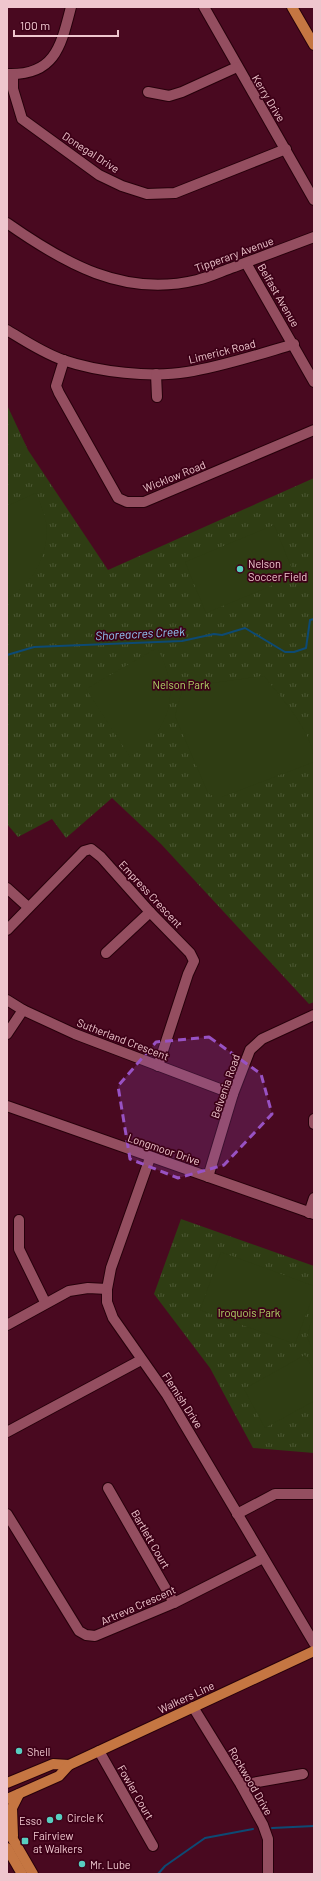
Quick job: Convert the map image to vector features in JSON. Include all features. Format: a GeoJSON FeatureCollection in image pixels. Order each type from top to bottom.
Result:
{"type":"FeatureCollection","features":[{"type":"Feature","properties":{"kind":"main road"},"geometry":{"type":"LineString","coordinates":[[292,7],[314,45]]}},
{"type":"Feature","properties":{"kind":"main road","name":"Walkers Line"},"geometry":{"type":"LineString","coordinates":[[9,1781],[53,1764],[69,1764],[314,1651]]}},
{"type":"Feature","properties":{"kind":"main road","name":"Walkers Line"},"geometry":{"type":"LineString","coordinates":[[7,1799],[59,1776],[69,1764]]}},
{"type":"Feature","properties":{"kind":"main road"},"geometry":{"type":"LineString","coordinates":[[14,1840],[12,1808],[19,1794]]}},
{"type":"Feature","properties":{"kind":"main road"},"geometry":{"type":"LineString","coordinates":[[7,1829],[33,1874]]}},
{"type":"Feature","properties":{"kind":"main road"},"geometry":{"type":"LineString","coordinates":[[7,1848],[22,1874]]}},
{"type":"Feature","properties":{"kind":"street"},"geometry":{"type":"LineString","coordinates":[[10,74],[37,70],[50,62],[59,49],[71,7]]}},
{"type":"Feature","properties":{"kind":"street","name":"Kerry Drive"},"geometry":{"type":"LineString","coordinates":[[204,7],[237,68],[314,200]]}},
{"type":"Feature","properties":{"kind":"street"},"geometry":{"type":"LineString","coordinates":[[148,92],[169,96],[182,92],[237,68]]}},
{"type":"Feature","properties":{"kind":"street","name":"Donegal Drive"},"geometry":{"type":"LineString","coordinates":[[10,74],[22,119],[99,175],[122,186],[147,194],[176,193],[286,150]]}},
{"type":"Feature","properties":{"kind":"street","name":"Tipperary Avenue"},"geometry":{"type":"LineString","coordinates":[[7,223],[45,250],[78,267],[116,281],[162,285],[198,280],[314,237]]}},
{"type":"Feature","properties":{"kind":"street","name":"Belfast Avenue"},"geometry":{"type":"LineString","coordinates":[[246,263],[294,344],[314,382]]}},
{"type":"Feature","properties":{"kind":"street","name":"Limerick Road"},"geometry":{"type":"LineString","coordinates":[[7,330],[28,343],[64,360],[106,370],[156,374],[187,372],[294,344]]}},
{"type":"Feature","properties":{"kind":"street","name":"Wicklow Road"},"geometry":{"type":"LineString","coordinates":[[64,360],[56,386],[59,393],[118,498],[126,502],[144,502],[314,430]]}},
{"type":"Feature","properties":{"kind":"street"},"geometry":{"type":"LineString","coordinates":[[156,374],[157,397]]}},
{"type":"Feature","properties":{"kind":"street","name":"Empress Crescent"},"geometry":{"type":"LineString","coordinates":[[7,930],[78,856],[91,850],[101,857],[150,912],[190,953],[194,961],[188,974],[158,1066]]}},
{"type":"Feature","properties":{"kind":"street"},"geometry":{"type":"LineString","coordinates":[[7,888],[28,907]]}},
{"type":"Feature","properties":{"kind":"street"},"geometry":{"type":"LineString","coordinates":[[106,953],[150,912]]}},
{"type":"Feature","properties":{"kind":"street","name":"Sutherland Crescent"},"geometry":{"type":"LineString","coordinates":[[7,1000],[24,1010],[75,1034],[233,1094]]}},
{"type":"Feature","properties":{"kind":"street"},"geometry":{"type":"LineString","coordinates":[[7,1034],[24,1010]]}},
{"type":"Feature","properties":{"kind":"street","name":"Belvenia Road"},"geometry":{"type":"LineString","coordinates":[[208,1177],[233,1094],[250,1050],[262,1038],[314,1015]]}},
{"type":"Feature","properties":{"kind":"street","name":"Longmoor Drive"},"geometry":{"type":"LineString","coordinates":[[7,1106],[311,1214]]}},
{"type":"Feature","properties":{"kind":"street"},"geometry":{"type":"LineString","coordinates":[[314,1119],[314,1124]]}},
{"type":"Feature","properties":{"kind":"street","name":"Flemish Drive"},"geometry":{"type":"LineString","coordinates":[[150,1158],[111,1268],[107,1289],[107,1302],[113,1318],[167,1395],[314,1643]]}},
{"type":"Feature","properties":{"kind":"street"},"geometry":{"type":"LineString","coordinates":[[311,1214],[314,1198]]}},
{"type":"Feature","properties":{"kind":"street"},"geometry":{"type":"LineString","coordinates":[[19,1220],[19,1249],[45,1302]]}},
{"type":"Feature","properties":{"kind":"street"},"geometry":{"type":"LineString","coordinates":[[7,1325],[45,1302],[69,1290],[88,1288],[107,1289]]}},
{"type":"Feature","properties":{"kind":"street"},"geometry":{"type":"LineString","coordinates":[[7,1432],[141,1360]]}},
{"type":"Feature","properties":{"kind":"street","name":"Bartlett Court"},"geometry":{"type":"LineString","coordinates":[[108,1488],[174,1603]]}},
{"type":"Feature","properties":{"kind":"street"},"geometry":{"type":"LineString","coordinates":[[237,1514],[275,1494],[314,1494]]}},
{"type":"Feature","properties":{"kind":"street","name":"Artreva Crescent"},"geometry":{"type":"LineString","coordinates":[[7,1514],[80,1631],[86,1635],[95,1636],[174,1603],[263,1558]]}},
{"type":"Feature","properties":{"kind":"street","name":"Rockwood Drive"},"geometry":{"type":"LineString","coordinates":[[193,1707],[241,1785],[263,1825],[268,1838],[268,1874]]}},
{"type":"Feature","properties":{"kind":"street","name":"Fowler Court"},"geometry":{"type":"LineString","coordinates":[[99,1751],[153,1846]]}},
{"type":"Feature","properties":{"kind":"street"},"geometry":{"type":"LineString","coordinates":[[241,1785],[303,1774]]}},
{"type":"Feature","properties":{"kind":"highlighted area"},"geometry":{"type":"Polygon","coordinates":[[[209,1037],[261,1074],[272,1114],[224,1165],[178,1178],[130,1159],[118,1086],[156,1042],[209,1037]]]}},
{"type":"Feature","properties":{"kind":"green space","name":"Nelson Park"},"geometry":{"type":"Polygon","coordinates":[[[7,405],[28,450],[108,570],[314,478],[314,1002],[309,1004],[161,844],[112,798],[66,838],[52,819],[18,837],[7,824],[7,405]]]}},
{"type":"Feature","properties":{"kind":"green space"},"geometry":{"type":"Polygon","coordinates":[[[36,493],[46,522],[47,533],[43,556],[32,576],[17,592],[7,598],[7,506],[36,493]]]}},
{"type":"Feature","properties":{"kind":"green space","name":"Nelson Soccer Field"},"geometry":{"type":"Polygon","coordinates":[[[274,525],[295,576],[206,613],[185,562],[274,525]]]}},
{"type":"Feature","properties":{"kind":"green space"},"geometry":{"type":"Polygon","coordinates":[[[157,648],[165,664],[169,680],[170,694],[168,708],[163,722],[155,734],[144,746],[130,757],[86,689],[157,648]]]}},
{"type":"Feature","properties":{"kind":"green space"},"geometry":{"type":"Polygon","coordinates":[[[264,676],[303,727],[313,751],[314,762],[222,797],[214,797],[208,793],[175,716],[183,687],[264,676]]]}},
{"type":"Feature","properties":{"kind":"green space","name":"Iroquois Park"},"geometry":{"type":"Polygon","coordinates":[[[181,1219],[314,1266],[314,1453],[253,1448],[210,1368],[154,1294],[181,1219]]]}},
{"type":"Feature","properties":{"kind":"green space"},"geometry":{"type":"Polygon","coordinates":[[[221,1252],[314,1286],[314,1293],[295,1344],[200,1310],[221,1252]]]}},
{"type":"Feature","properties":{"kind":"green space"},"geometry":{"type":"Polygon","coordinates":[[[314,1311],[314,1354],[307,1337],[314,1311]]]}},
{"type":"Feature","properties":{"kind":"green space"},"geometry":{"type":"Polygon","coordinates":[[[305,1355],[314,1371],[314,1401],[265,1428],[244,1389],[305,1355]]]}},
{"type":"Feature","properties":{"kind":"waterway","name":"Shoreacres Creek"},"geometry":{"type":"LineString","coordinates":[[7,655],[34,647],[182,641],[214,634],[222,635],[245,628],[285,652],[294,652],[306,648],[310,620],[314,619]]}},
{"type":"Feature","properties":{"kind":"waterway"},"geometry":{"type":"LineString","coordinates":[[272,1828],[314,1826]]}},
{"type":"Feature","properties":{"kind":"waterway"},"geometry":{"type":"LineString","coordinates":[[158,1874],[165,1866],[205,1838],[253,1829]]}},
{"type":"Feature","properties":{"kind":"place","name":"Nelson Soccer Field"},"geometry":{"type":"Point","coordinates":[240,569]}},
{"type":"Feature","properties":{"kind":"place","name":"Shell"},"geometry":{"type":"Point","coordinates":[19,1751]}},
{"type":"Feature","properties":{"kind":"place","name":"Circle K"},"geometry":{"type":"Point","coordinates":[59,1817]}},
{"type":"Feature","properties":{"kind":"place","name":"Esso"},"geometry":{"type":"Point","coordinates":[50,1820]}},
{"type":"Feature","properties":{"kind":"place","name":"Fairview at Walkers"},"geometry":{"type":"Point","coordinates":[25,1841]}},
{"type":"Feature","properties":{"kind":"place","name":"Mr. Lube"},"geometry":{"type":"Point","coordinates":[82,1864]}}]}
